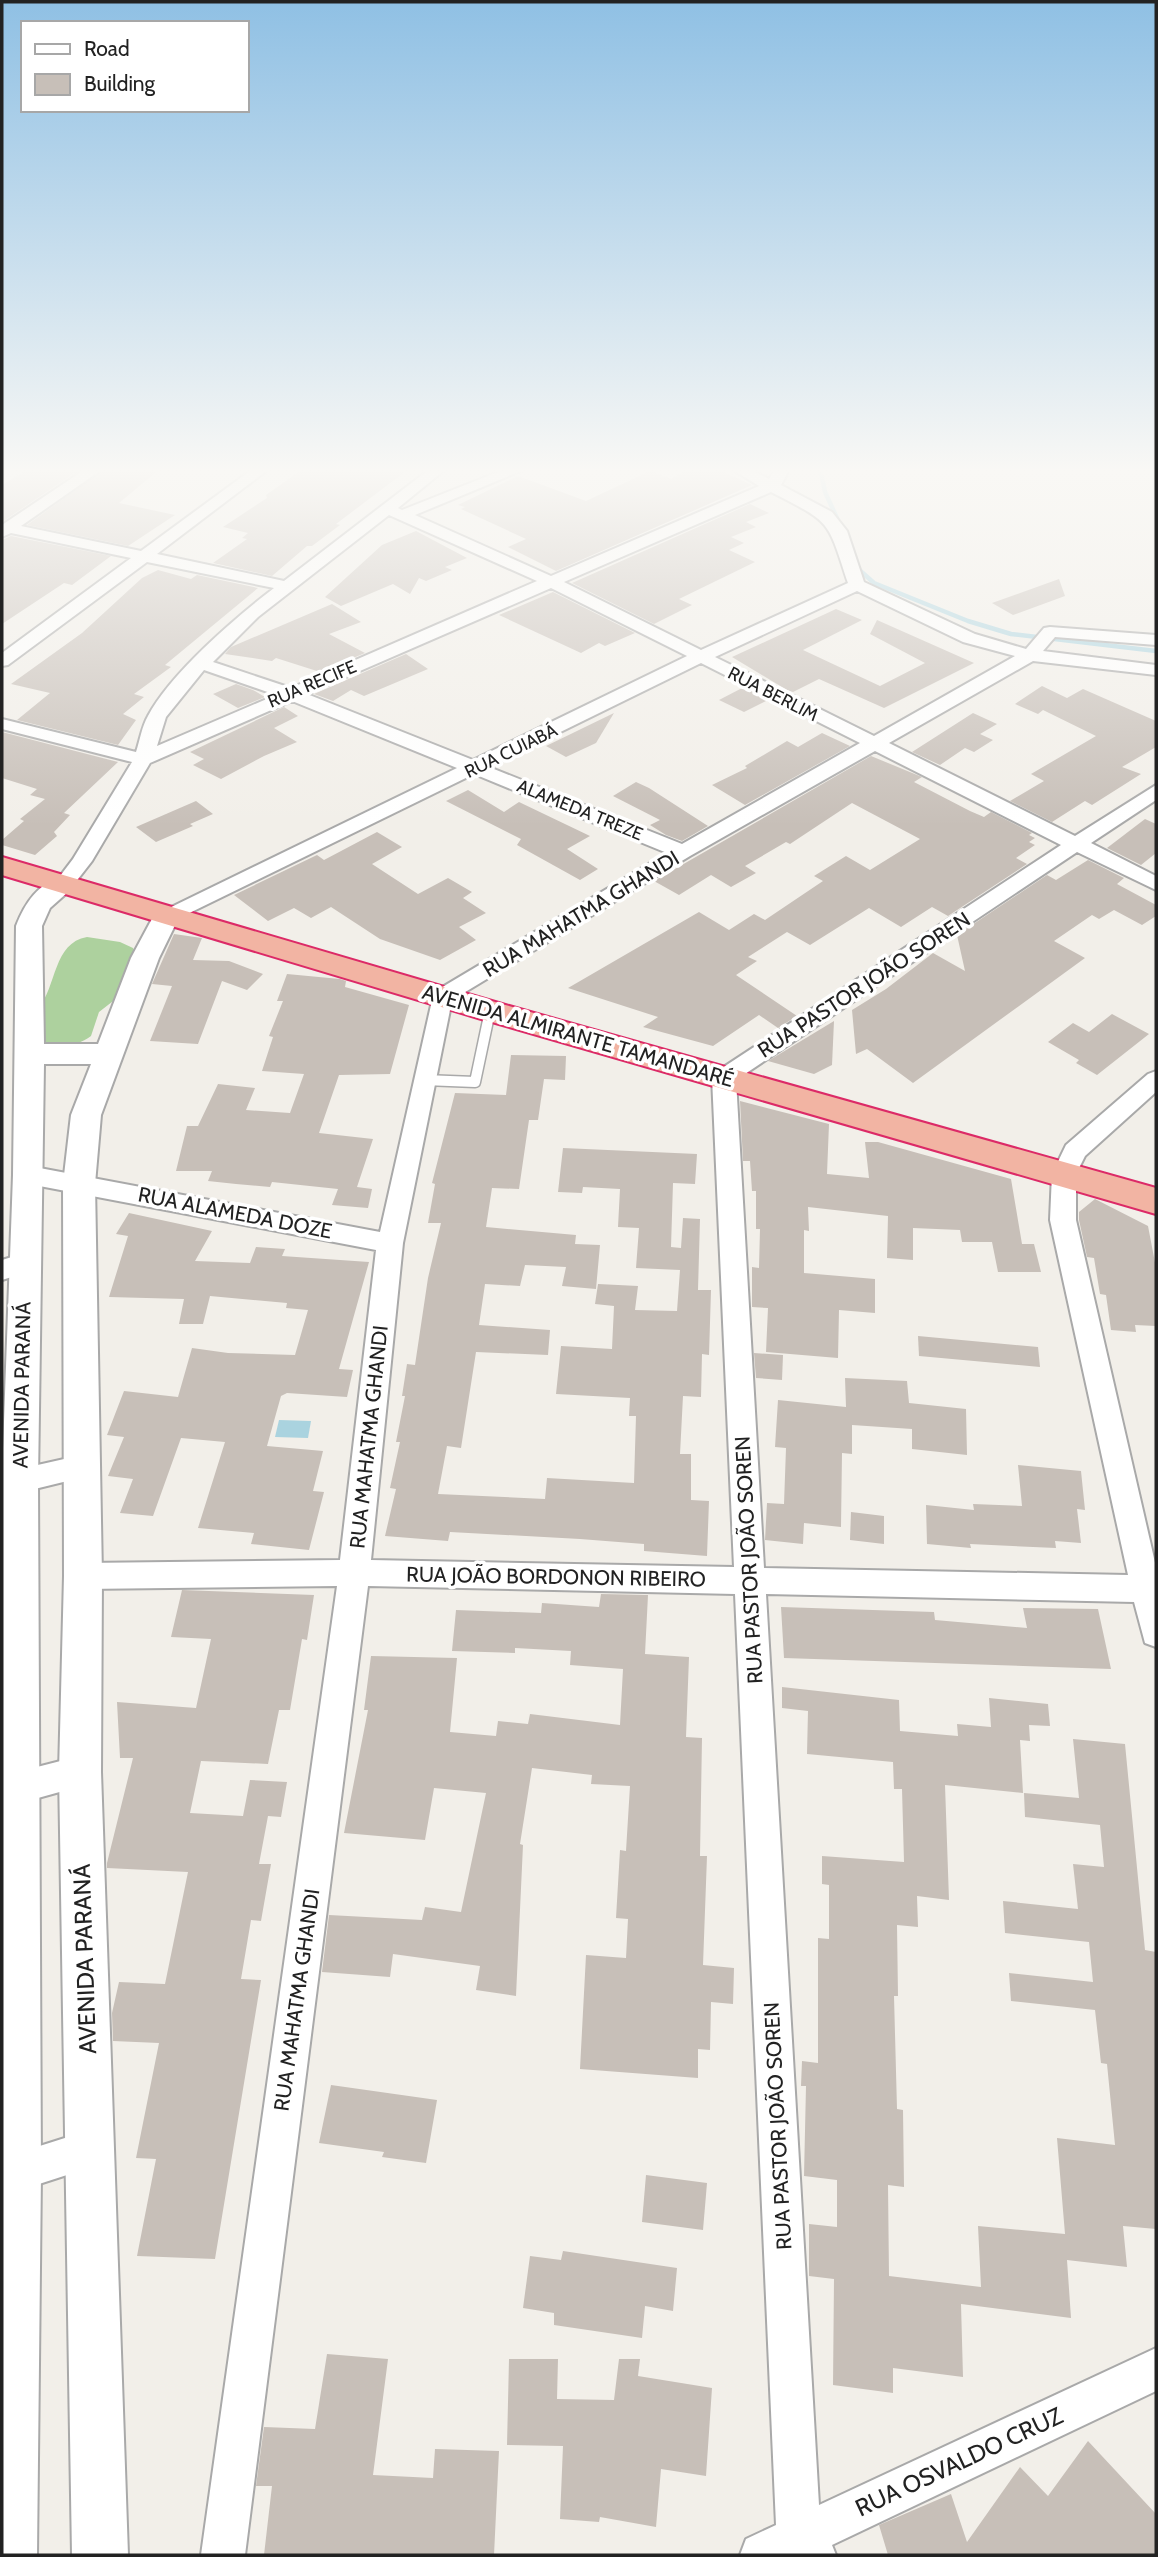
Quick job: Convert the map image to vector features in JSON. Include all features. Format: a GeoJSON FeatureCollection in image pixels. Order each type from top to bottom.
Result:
{"type":"FeatureCollection","features":[{"type":"Feature","properties":{"kind":"highway","name":"AVENIDA ALMIRANTE TAMANDARÉ"},"geometry":{"type":"LineString","coordinates":[[2,866],[166,917],[1156,1201]]}},
{"type":"Feature","properties":{"kind":"street"},"geometry":{"type":"LineString","coordinates":[[2,661],[103,587]]}},
{"type":"Feature","properties":{"kind":"street","name":"AVENIDA PARANÁ"},"geometry":{"type":"LineString","coordinates":[[9,2555],[13,1267],[29,1175],[29,926],[38,904],[64,884],[82,861],[143,759],[157,716],[202,664],[253,613],[284,587]]}},
{"type":"Feature","properties":{"kind":"street","name":"RUA RECIFE"},"geometry":{"type":"LineString","coordinates":[[143,759],[289,693],[539,587]]}},
{"type":"Feature","properties":{"kind":"street","name":"RUA BERLIM"},"geometry":{"type":"LineString","coordinates":[[563,587],[873,745],[1156,884]]}},
{"type":"Feature","properties":{"kind":"street","name":"RUA CUIABÁ"},"geometry":{"type":"LineString","coordinates":[[166,917],[700,657],[852,587]]}},
{"type":"Feature","properties":{"kind":"street"},"geometry":{"type":"LineString","coordinates":[[862,587],[969,638],[1038,646],[1156,670]]}},
{"type":"Feature","properties":{"kind":"street"},"geometry":{"type":"LineString","coordinates":[[1038,646],[1050,632],[1066,631],[1156,640]]}},
{"type":"Feature","properties":{"kind":"street","name":"RUA MAHATMA GHANDI"},"geometry":{"type":"LineString","coordinates":[[223,2555],[354,1573],[390,1243],[442,997],[683,852],[873,745],[1038,646]]}},
{"type":"Feature","properties":{"kind":"street","name":"ALAMEDA TREZE"},"geometry":{"type":"LineString","coordinates":[[202,664],[289,693],[683,852]]}},
{"type":"Feature","properties":{"kind":"street"},"geometry":{"type":"LineString","coordinates":[[2,724],[143,759]]}},
{"type":"Feature","properties":{"kind":"street","name":"RUA PASTOR JOÃO SOREN"},"geometry":{"type":"LineString","coordinates":[[807,2546],[750,1581],[724,1077],[1156,791]]}},
{"type":"Feature","properties":{"kind":"street","name":"AVENIDA PARANÁ"},"geometry":{"type":"LineString","coordinates":[[100,2555],[80,1772],[83,1576],[79,1184],[86,1115],[106,1054],[145,958],[166,917]]}},
{"type":"Feature","properties":{"kind":"street"},"geometry":{"type":"LineString","coordinates":[[29,1054],[106,1054]]}},
{"type":"Feature","properties":{"kind":"street"},"geometry":{"type":"LineString","coordinates":[[1156,1079],[1075,1151],[1064,1174],[1063,1220],[1152,1589],[1156,1633]]}},
{"type":"Feature","properties":{"kind":"street","name":"RUA ALAMEDA DOZE"},"geometry":{"type":"LineString","coordinates":[[29,1175],[390,1243]]}},
{"type":"Feature","properties":{"kind":"street"},"geometry":{"type":"LineString","coordinates":[[11,1483],[82,1467]]}},
{"type":"Feature","properties":{"kind":"street","name":"RUA JOÃO BORDONON RIBEIRO"},"geometry":{"type":"LineString","coordinates":[[83,1576],[354,1573],[1152,1589]]}},
{"type":"Feature","properties":{"kind":"street"},"geometry":{"type":"LineString","coordinates":[[10,1790],[80,1772]]}},
{"type":"Feature","properties":{"kind":"street"},"geometry":{"type":"LineString","coordinates":[[9,2175],[90,2149]]}},
{"type":"Feature","properties":{"kind":"street","name":"RUA OSVALDO CRUZ"},"geometry":{"type":"LineString","coordinates":[[762,2555],[807,2546],[1156,2368]]}},
{"type":"Feature","properties":{"kind":"lane"},"geometry":{"type":"LineString","coordinates":[[424,1080],[475,1082],[490,1011]]}},
{"type":"Feature","properties":{"kind":"green space"},"geometry":{"type":"Polygon","coordinates":[[[87,937],[120,942],[133,948],[135,952],[117,998],[99,1012],[91,1036],[68,1046],[55,1047],[43,1043],[38,1009],[62,956],[76,941],[87,937]]]}},
{"type":"Feature","properties":{"kind":"water"},"geometry":{"type":"Polygon","coordinates":[[[279,1420],[311,1421],[308,1438],[275,1437],[279,1420]]]}},
{"type":"Feature","properties":{"kind":"building"},"geometry":{"type":"Polygon","coordinates":[[[2,587],[57,587],[2,624],[2,587]]]}},
{"type":"Feature","properties":{"kind":"building"},"geometry":{"type":"Polygon","coordinates":[[[132,587],[258,588],[165,665],[171,667],[134,694],[144,697],[123,714],[136,720],[118,745],[17,720],[50,693],[11,684],[82,633],[132,587]]]}},
{"type":"Feature","properties":{"kind":"building"},"geometry":{"type":"Polygon","coordinates":[[[336,587],[385,587],[341,606],[325,597],[336,587]]]}},
{"type":"Feature","properties":{"kind":"building"},"geometry":{"type":"Polygon","coordinates":[[[399,587],[414,587],[410,594],[399,587]]]}},
{"type":"Feature","properties":{"kind":"building"},"geometry":{"type":"Polygon","coordinates":[[[581,587],[703,587],[679,599],[692,605],[654,624],[581,587]]]}},
{"type":"Feature","properties":{"kind":"building"},"geometry":{"type":"Polygon","coordinates":[[[1036,587],[1062,587],[1065,596],[1013,615],[992,603],[1036,587]]]}},
{"type":"Feature","properties":{"kind":"building"},"geometry":{"type":"Polygon","coordinates":[[[553,592],[635,633],[605,646],[599,643],[581,653],[499,615],[553,592]]]}},
{"type":"Feature","properties":{"kind":"building"},"geometry":{"type":"Polygon","coordinates":[[[332,604],[361,622],[329,634],[365,653],[320,672],[276,658],[272,661],[225,654],[231,647],[332,604]]]}},
{"type":"Feature","properties":{"kind":"building"},"geometry":{"type":"Polygon","coordinates":[[[836,609],[862,620],[803,650],[880,686],[925,663],[870,634],[877,620],[974,663],[884,708],[819,679],[793,692],[787,690],[732,657],[836,609]]]}},
{"type":"Feature","properties":{"kind":"building"},"geometry":{"type":"Polygon","coordinates":[[[406,654],[428,669],[364,696],[351,690],[333,701],[314,694],[406,654]]]}},
{"type":"Feature","properties":{"kind":"building"},"geometry":{"type":"Polygon","coordinates":[[[236,684],[265,697],[238,708],[213,694],[236,684]]]}},
{"type":"Feature","properties":{"kind":"building"},"geometry":{"type":"Polygon","coordinates":[[[1042,686],[1067,698],[1083,689],[1156,721],[1156,747],[1122,767],[1141,774],[1092,805],[1085,801],[1052,822],[1010,801],[1044,781],[1031,774],[1096,736],[1043,710],[1038,714],[1015,704],[1042,686]]]}},
{"type":"Feature","properties":{"kind":"building"},"geometry":{"type":"Polygon","coordinates":[[[744,687],[768,700],[744,712],[719,700],[744,687]]]}},
{"type":"Feature","properties":{"kind":"building"},"geometry":{"type":"Polygon","coordinates":[[[284,707],[298,716],[274,728],[297,742],[221,779],[193,765],[204,759],[190,752],[284,707]]]}},
{"type":"Feature","properties":{"kind":"building"},"geometry":{"type":"Polygon","coordinates":[[[614,713],[596,743],[566,757],[546,746],[614,713]]]}},
{"type":"Feature","properties":{"kind":"building"},"geometry":{"type":"Polygon","coordinates":[[[973,713],[997,724],[980,734],[993,740],[974,752],[965,748],[940,765],[912,752],[973,713]]]}},
{"type":"Feature","properties":{"kind":"building"},"geometry":{"type":"Polygon","coordinates":[[[2,732],[118,762],[64,813],[70,815],[54,832],[57,836],[35,855],[2,845],[2,840],[24,821],[20,819],[45,799],[30,795],[37,789],[2,778],[2,732]]]}},
{"type":"Feature","properties":{"kind":"building"},"geometry":{"type":"Polygon","coordinates":[[[822,733],[850,746],[745,805],[712,785],[747,768],[745,766],[787,741],[798,747],[822,733]]]}},
{"type":"Feature","properties":{"kind":"building"},"geometry":{"type":"Polygon","coordinates":[[[871,756],[922,777],[914,782],[970,811],[984,817],[991,812],[1032,833],[1029,835],[1035,838],[1029,842],[1035,845],[1016,858],[1027,864],[948,916],[932,907],[901,927],[869,908],[810,945],[787,932],[748,957],[757,961],[736,975],[797,1016],[778,1028],[759,1015],[713,1046],[643,1027],[658,1017],[568,988],[699,912],[729,930],[754,914],[765,920],[823,881],[814,876],[846,856],[870,870],[920,839],[852,803],[790,844],[786,842],[745,866],[756,873],[731,887],[711,875],[679,895],[654,881],[871,756]]]}},
{"type":"Feature","properties":{"kind":"building"},"geometry":{"type":"Polygon","coordinates":[[[636,782],[708,826],[682,841],[666,835],[650,825],[660,820],[613,796],[636,782]]]}},
{"type":"Feature","properties":{"kind":"building"},"geometry":{"type":"Polygon","coordinates":[[[468,790],[504,812],[519,802],[590,836],[567,849],[598,869],[580,880],[517,845],[521,839],[446,801],[468,790]]]}},
{"type":"Feature","properties":{"kind":"building"},"geometry":{"type":"Polygon","coordinates":[[[196,801],[213,814],[190,824],[193,826],[156,842],[136,827],[196,801]]]}},
{"type":"Feature","properties":{"kind":"building"},"geometry":{"type":"Polygon","coordinates":[[[1145,819],[1156,824],[1156,853],[1141,865],[1107,848],[1145,819]]]}},
{"type":"Feature","properties":{"kind":"building"},"geometry":{"type":"Polygon","coordinates":[[[377,832],[402,847],[372,864],[418,894],[448,878],[472,892],[463,898],[486,913],[459,927],[476,940],[440,960],[380,939],[331,907],[311,918],[294,908],[268,921],[234,895],[317,855],[324,860],[377,832]]]}},
{"type":"Feature","properties":{"kind":"building"},"geometry":{"type":"Polygon","coordinates":[[[1088,860],[1124,878],[1117,884],[1156,905],[1156,916],[1142,925],[1114,910],[1099,919],[1092,915],[1054,941],[1085,958],[913,1083],[867,1049],[856,1054],[852,1010],[886,989],[933,953],[965,971],[957,935],[1047,875],[1056,880],[1088,860]]]}},
{"type":"Feature","properties":{"kind":"building"},"geometry":{"type":"Polygon","coordinates":[[[174,934],[202,938],[193,960],[229,961],[263,974],[247,990],[222,981],[198,1044],[150,1041],[172,986],[152,984],[174,934]]]}},
{"type":"Feature","properties":{"kind":"building"},"geometry":{"type":"Polygon","coordinates":[[[287,974],[340,979],[346,981],[345,987],[409,1005],[390,1074],[339,1075],[319,1133],[373,1139],[357,1187],[372,1189],[368,1208],[332,1205],[338,1189],[272,1182],[270,1187],[208,1181],[212,1171],[176,1171],[187,1126],[198,1126],[218,1084],[255,1088],[246,1110],[290,1113],[304,1074],[262,1071],[273,1037],[269,1036],[283,1001],[277,1001],[287,974]]]}},
{"type":"Feature","properties":{"kind":"building"},"geometry":{"type":"Polygon","coordinates":[[[1112,1014],[1149,1034],[1097,1075],[1076,1063],[1079,1060],[1048,1042],[1073,1023],[1089,1032],[1112,1014]]]}},
{"type":"Feature","properties":{"kind":"building"},"geometry":{"type":"Polygon","coordinates":[[[834,1021],[832,1065],[814,1074],[768,1061],[834,1021]]]}},
{"type":"Feature","properties":{"kind":"building"},"geometry":{"type":"Polygon","coordinates":[[[511,1055],[566,1056],[565,1080],[544,1079],[538,1120],[529,1120],[519,1189],[492,1188],[486,1227],[576,1235],[575,1244],[600,1245],[596,1289],[562,1286],[566,1267],[525,1265],[520,1286],[485,1284],[479,1325],[550,1330],[548,1355],[476,1352],[461,1448],[447,1446],[438,1494],[545,1499],[547,1478],[634,1483],[636,1416],[629,1416],[630,1398],[556,1394],[561,1346],[612,1349],[614,1306],[595,1304],[598,1284],[638,1286],[635,1310],[677,1311],[680,1270],[636,1268],[639,1228],[618,1227],[620,1189],[583,1187],[582,1193],[558,1192],[563,1148],[697,1154],[695,1184],[673,1183],[671,1247],[681,1248],[683,1218],[700,1219],[698,1290],[711,1290],[709,1355],[702,1354],[701,1397],[683,1396],[680,1454],[691,1454],[691,1500],[709,1501],[707,1556],[644,1551],[644,1544],[580,1539],[450,1532],[448,1541],[385,1536],[396,1489],[390,1488],[400,1442],[396,1442],[405,1396],[402,1396],[407,1364],[415,1365],[428,1278],[441,1223],[428,1223],[435,1184],[432,1183],[455,1093],[506,1095],[511,1055]]]}},
{"type":"Feature","properties":{"kind":"building"},"geometry":{"type":"Polygon","coordinates":[[[740,1101],[829,1124],[827,1174],[869,1178],[865,1142],[878,1142],[1011,1179],[1022,1244],[1034,1244],[1041,1272],[998,1272],[992,1242],[962,1242],[960,1230],[913,1228],[913,1260],[887,1258],[888,1216],[808,1207],[809,1231],[804,1230],[804,1273],[875,1279],[875,1313],[839,1310],[838,1358],[766,1352],[768,1308],[752,1307],[752,1267],[759,1268],[760,1229],[756,1229],[756,1191],[752,1191],[750,1161],[743,1161],[740,1101]]]}},
{"type":"Feature","properties":{"kind":"building"},"geometry":{"type":"Polygon","coordinates":[[[1095,1199],[1148,1226],[1156,1268],[1156,1326],[1135,1325],[1136,1332],[1111,1330],[1106,1295],[1100,1294],[1094,1258],[1087,1257],[1079,1220],[1079,1212],[1095,1199]]]}},
{"type":"Feature","properties":{"kind":"building"},"geometry":{"type":"Polygon","coordinates":[[[129,1213],[212,1231],[195,1261],[250,1263],[256,1247],[285,1249],[282,1256],[369,1262],[339,1369],[353,1370],[347,1397],[287,1393],[281,1396],[267,1446],[323,1451],[313,1491],[324,1492],[309,1550],[251,1544],[254,1533],[198,1528],[225,1442],[181,1438],[153,1516],[120,1513],[133,1479],[108,1476],[124,1437],[107,1435],[124,1391],[178,1397],[192,1348],[228,1353],[295,1355],[308,1310],[286,1308],[287,1303],[210,1296],[203,1324],[179,1324],[184,1299],[109,1297],[128,1236],[116,1234],[129,1213]]]}},
{"type":"Feature","properties":{"kind":"building"},"geometry":{"type":"Polygon","coordinates":[[[918,1336],[1038,1347],[1040,1367],[919,1356],[918,1336]]]}},
{"type":"Feature","properties":{"kind":"building"},"geometry":{"type":"Polygon","coordinates":[[[754,1353],[783,1355],[782,1380],[756,1378],[754,1353]]]}},
{"type":"Feature","properties":{"kind":"building"},"geometry":{"type":"Polygon","coordinates":[[[845,1378],[907,1381],[909,1403],[966,1409],[967,1455],[912,1449],[912,1429],[852,1425],[852,1454],[842,1453],[841,1527],[804,1523],[803,1544],[765,1540],[767,1503],[784,1504],[786,1448],[775,1447],[778,1400],[846,1407],[845,1378]]]}},
{"type":"Feature","properties":{"kind":"building"},"geometry":{"type":"Polygon","coordinates":[[[1018,1465],[1081,1471],[1085,1510],[1077,1509],[1081,1543],[1055,1541],[1056,1548],[970,1544],[971,1548],[927,1544],[926,1505],[974,1510],[973,1504],[1022,1506],[1018,1465]]]}},
{"type":"Feature","properties":{"kind":"building"},"geometry":{"type":"Polygon","coordinates":[[[851,1512],[884,1516],[884,1544],[850,1540],[851,1512]]]}},
{"type":"Feature","properties":{"kind":"building"},"geometry":{"type":"Polygon","coordinates":[[[182,1590],[314,1595],[307,1640],[302,1639],[290,1710],[279,1710],[268,1764],[201,1761],[190,1813],[243,1816],[250,1780],[287,1782],[281,1817],[268,1816],[259,1864],[271,1864],[261,1921],[251,1920],[241,1979],[261,1980],[215,2259],[137,2256],[156,2159],[136,2158],[159,2043],[113,2041],[112,2013],[119,1982],[165,1984],[188,1872],[107,1868],[133,1758],[120,1758],[117,1702],[196,1708],[211,1639],[171,1637],[182,1590]]]}},
{"type":"Feature","properties":{"kind":"building"},"geometry":{"type":"Polygon","coordinates":[[[601,1594],[648,1595],[645,1654],[689,1657],[686,1737],[702,1738],[700,1856],[707,1856],[703,1965],[734,1968],[733,2004],[711,2002],[710,2050],[698,2049],[698,2078],[580,2069],[586,1955],[626,1958],[628,1919],[616,1918],[620,1850],[626,1851],[630,1786],[591,1784],[592,1775],[532,1768],[520,1844],[523,1845],[516,1996],[476,1990],[480,1966],[393,1954],[390,1977],[322,1972],[329,1915],[422,1920],[425,1907],[461,1912],[486,1793],[434,1788],[425,1840],[344,1833],[368,1710],[364,1710],[371,1656],[457,1658],[450,1732],[496,1736],[498,1721],[528,1724],[530,1714],[620,1725],[623,1669],[570,1665],[571,1651],[515,1648],[515,1653],[452,1651],[456,1610],[541,1613],[542,1603],[599,1607],[601,1594]]]}},
{"type":"Feature","properties":{"kind":"building"},"geometry":{"type":"Polygon","coordinates":[[[781,1607],[934,1612],[935,1620],[1027,1628],[1023,1608],[1098,1609],[1111,1669],[784,1658],[781,1607]]]}},
{"type":"Feature","properties":{"kind":"building"},"geometry":{"type":"Polygon","coordinates":[[[782,1687],[899,1700],[900,1731],[958,1736],[957,1724],[991,1727],[989,1698],[1048,1704],[1050,1726],[1029,1725],[1030,1741],[1020,1740],[1023,1793],[945,1785],[949,1900],[917,1896],[918,1927],[897,1925],[898,1996],[894,1996],[897,2109],[903,2110],[904,2187],[888,2185],[889,2276],[981,2287],[978,2226],[1065,2234],[1057,2138],[1115,2145],[1107,2064],[1101,2063],[1095,2010],[1011,2001],[1009,1973],[1093,1982],[1089,1942],[1005,1933],[1003,1901],[1078,1909],[1073,1864],[1104,1867],[1100,1825],[1025,1817],[1024,1793],[1079,1798],[1073,1739],[1125,1744],[1145,1950],[1156,1952],[1156,2229],[1123,2226],[1127,2267],[1067,2260],[1071,2318],[961,2304],[963,2377],[893,2368],[893,2393],[833,2385],[834,2279],[809,2276],[809,2224],[837,2227],[837,2180],[804,2176],[806,2086],[801,2086],[802,2061],[818,2063],[818,1938],[829,1939],[829,1885],[822,1884],[822,1856],[904,1862],[902,1789],[894,1789],[893,1762],[807,1754],[808,1711],[782,1708],[782,1687]]]}},
{"type":"Feature","properties":{"kind":"building"},"geometry":{"type":"Polygon","coordinates":[[[331,2085],[437,2100],[426,2163],[382,2157],[384,2152],[319,2143],[331,2085]]]}},
{"type":"Feature","properties":{"kind":"building"},"geometry":{"type":"Polygon","coordinates":[[[646,2175],[707,2183],[703,2230],[642,2222],[646,2175]]]}},
{"type":"Feature","properties":{"kind":"building"},"geometry":{"type":"Polygon","coordinates":[[[563,2251],[677,2268],[673,2311],[645,2306],[642,2338],[554,2325],[554,2313],[523,2308],[530,2256],[561,2260],[563,2251]]]}},
{"type":"Feature","properties":{"kind":"building"},"geometry":{"type":"Polygon","coordinates":[[[327,2354],[388,2359],[373,2475],[433,2478],[435,2449],[499,2451],[494,2555],[264,2555],[272,2486],[256,2486],[264,2427],[315,2429],[327,2354]]]}},
{"type":"Feature","properties":{"kind":"building"},"geometry":{"type":"Polygon","coordinates":[[[509,2359],[558,2359],[557,2399],[614,2400],[619,2359],[640,2359],[638,2376],[712,2388],[706,2476],[661,2469],[656,2527],[600,2517],[599,2522],[560,2519],[563,2446],[507,2445],[509,2359]]]}},
{"type":"Feature","properties":{"kind":"building"},"geometry":{"type":"Polygon","coordinates":[[[1088,2441],[1156,2514],[1156,2555],[888,2555],[879,2525],[951,2494],[967,2542],[1020,2467],[1048,2496],[1088,2441]]]}},
{"type":"Feature","properties":{"kind":"waterway"},"geometry":{"type":"LineString","coordinates":[[885,587],[968,621],[1011,634],[1156,651]]}}]}
